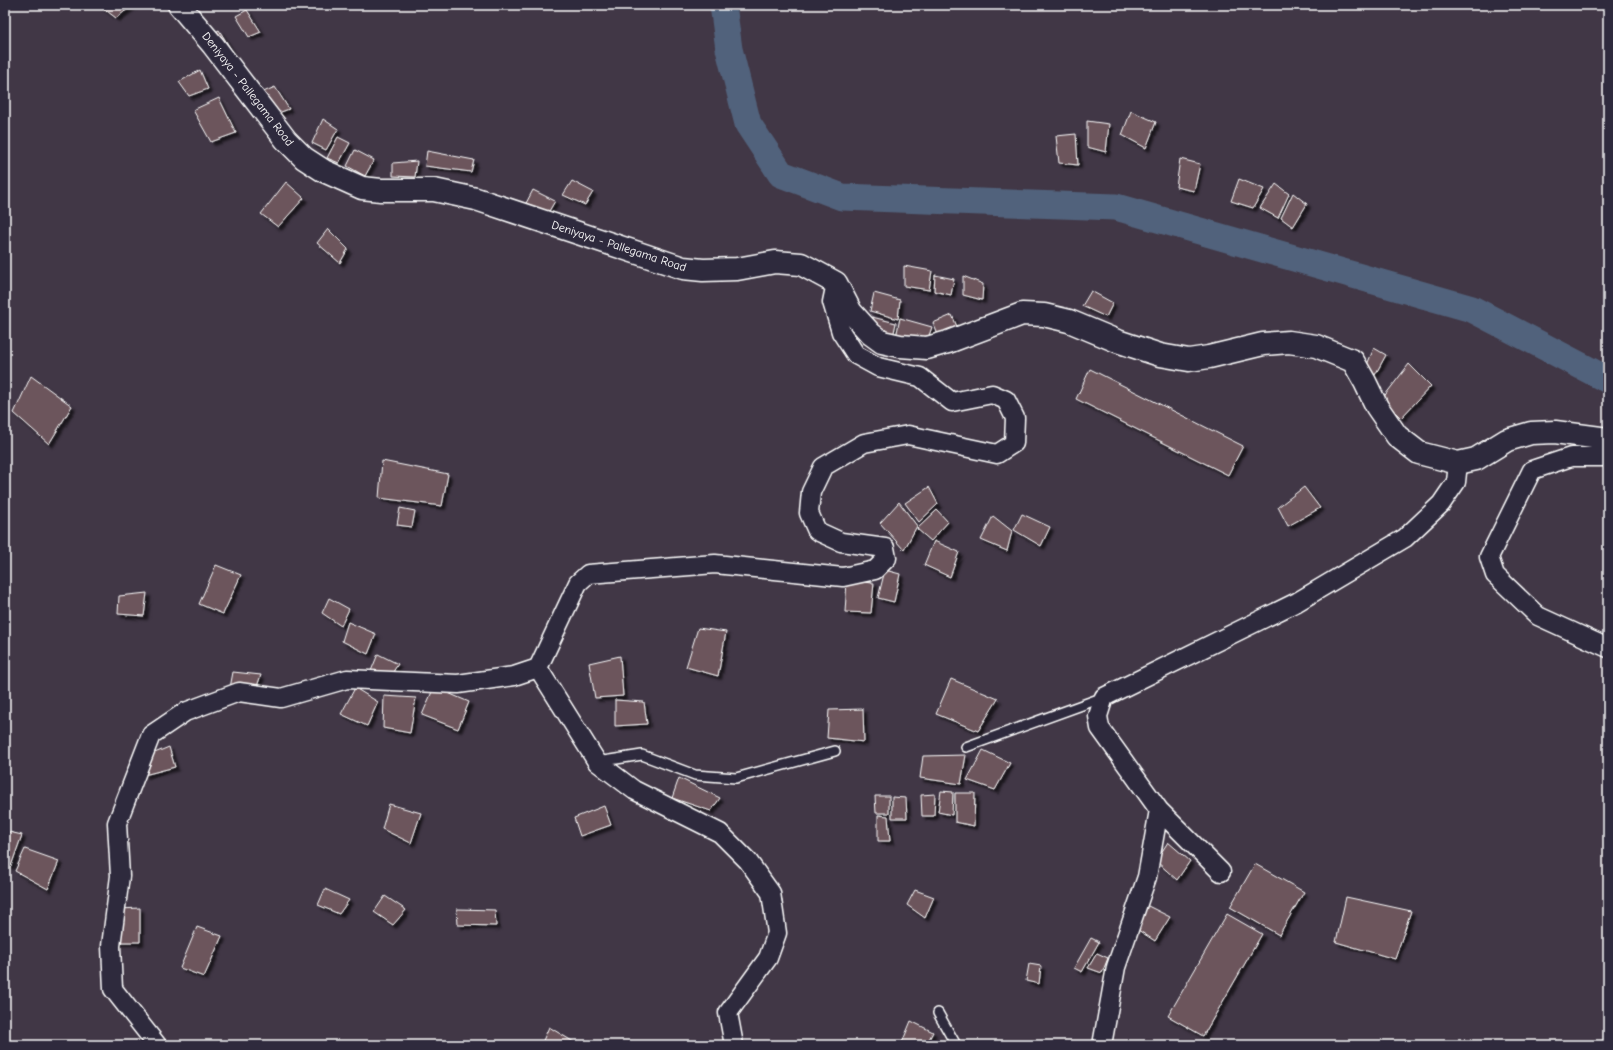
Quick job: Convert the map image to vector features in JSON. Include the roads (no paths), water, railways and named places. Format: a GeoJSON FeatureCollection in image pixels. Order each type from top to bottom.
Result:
{"type":"FeatureCollection","features":[{"type":"Feature","properties":{"kind":"main road","name":"Deniyaya - Pallegama Road"},"geometry":{"type":"LineString","coordinates":[[179,5],[213,45],[286,140],[304,158],[324,171],[362,188],[381,190],[434,190],[476,198],[683,268],[704,270],[737,269],[775,262],[801,264],[836,283]]}},
{"type":"Feature","properties":{"kind":"main road"},"geometry":{"type":"LineString","coordinates":[[836,283],[851,312],[871,334],[882,342],[900,346],[927,348],[948,342],[1022,314],[1044,315],[1069,321],[1117,341],[1160,356],[1189,360],[1209,357],[1263,344],[1288,342],[1316,346],[1353,361],[1377,406],[1397,436],[1419,453],[1458,463],[1476,459],[1507,440],[1531,432],[1555,432],[1608,439]]}},
{"type":"Feature","properties":{"kind":"street"},"geometry":{"type":"LineString","coordinates":[[157,1045],[113,990],[111,946],[120,876],[117,823],[151,735],[185,712],[239,692],[281,698],[347,679],[458,684],[514,676],[538,668],[578,583],[588,574],[715,564],[843,577],[876,570],[887,558],[885,548],[841,542],[817,531],[809,513],[810,492],[823,467],[864,443],[908,435],[997,454],[1014,443],[1014,418],[1006,400],[992,394],[952,402],[920,377],[878,368],[856,356],[841,332],[832,302],[836,283]]}},
{"type":"Feature","properties":{"kind":"street"},"geometry":{"type":"LineString","coordinates":[[1608,457],[1570,457],[1532,470],[1489,557],[1494,574],[1538,616],[1608,648]]}},
{"type":"Feature","properties":{"kind":"street"},"geometry":{"type":"LineString","coordinates":[[1221,872],[1159,810],[1100,728],[1098,716],[1104,696],[1296,602],[1405,538],[1441,504],[1456,482],[1458,463]]}},
{"type":"Feature","properties":{"kind":"street"},"geometry":{"type":"LineString","coordinates":[[538,668],[597,762],[634,790],[720,833],[748,861],[771,893],[777,933],[768,958],[728,1013],[734,1045]]}},
{"type":"Feature","properties":{"kind":"street"},"geometry":{"type":"LineString","coordinates":[[1102,1045],[1116,967],[1147,877],[1159,810]]}},
{"type":"Feature","properties":{"kind":"lane"},"geometry":{"type":"LineString","coordinates":[[966,747],[1104,696]]}},
{"type":"Feature","properties":{"kind":"lane"},"geometry":{"type":"LineString","coordinates":[[597,762],[642,755],[695,775],[736,778],[835,751]]}},
{"type":"Feature","properties":{"kind":"lane"},"geometry":{"type":"LineString","coordinates":[[938,1013],[956,1045]]}},
{"type":"Feature","properties":{"kind":"waterway"},"geometry":{"type":"LineString","coordinates":[[723,5],[729,49],[748,124],[781,174],[842,197],[1116,207],[1472,309],[1608,380]]}}]}
